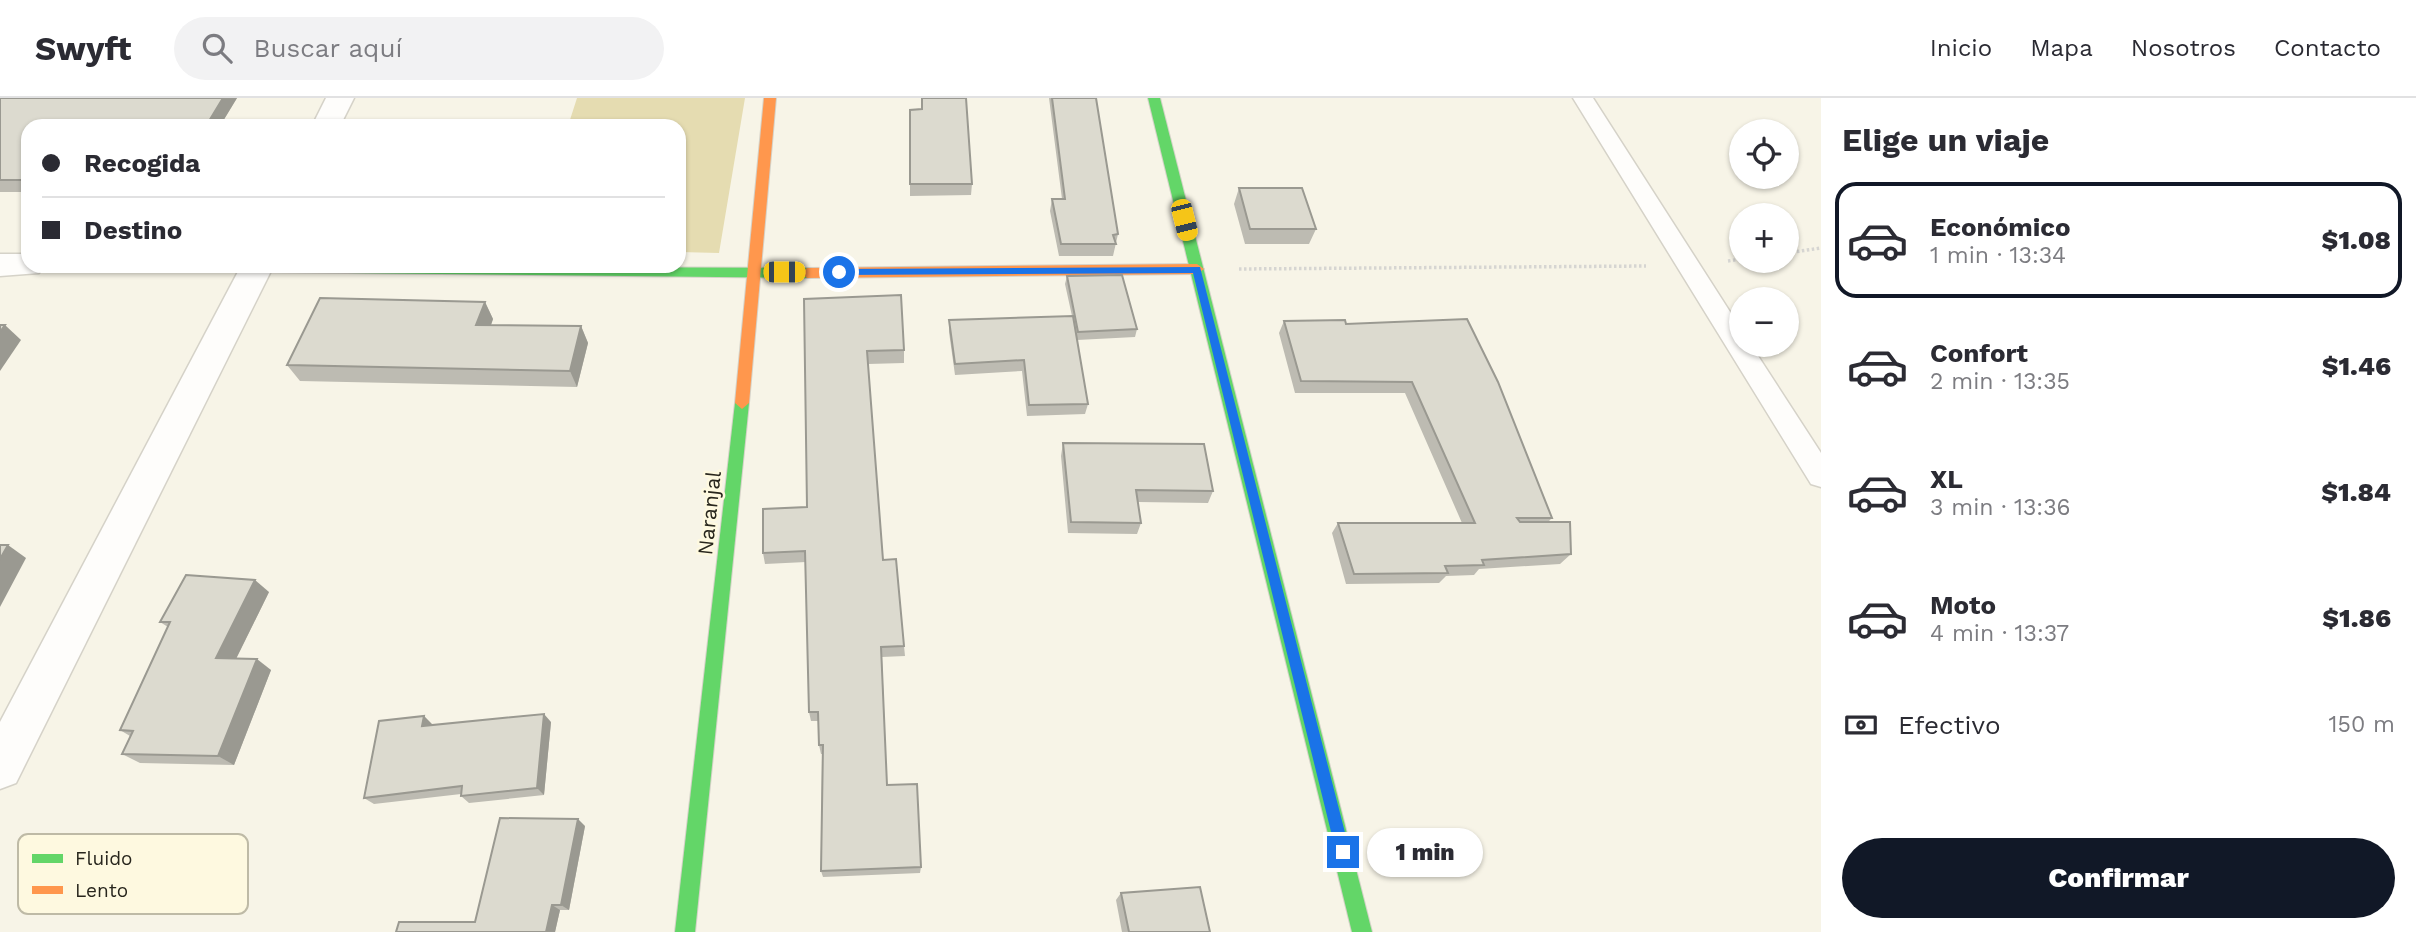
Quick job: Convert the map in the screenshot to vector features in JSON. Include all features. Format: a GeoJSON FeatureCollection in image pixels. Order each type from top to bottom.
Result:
{"type":"FeatureCollection","features":[{"type":"Feature","properties":{"kind":"street"},"geometry":{"type":"LineString","coordinates":[[330,119],[340,98]]}},
{"type":"Feature","properties":{"kind":"street","name":"Naranjal"},"geometry":{"type":"LineString","coordinates":[[685,932],[756,272],[770,98]]}},
{"type":"Feature","properties":{"kind":"street"},"geometry":{"type":"LineString","coordinates":[[1154,98],[1363,932]]}},
{"type":"Feature","properties":{"kind":"street"},"geometry":{"type":"LineString","coordinates":[[0,265],[21,265]]}},
{"type":"Feature","properties":{"kind":"street"},"geometry":{"type":"LineString","coordinates":[[686,271],[1197,269]]}},
{"type":"Feature","properties":{"kind":"street"},"geometry":{"type":"LineString","coordinates":[[0,767],[253,273]]}},
{"type":"Feature","properties":{"kind":"lane"},"geometry":{"type":"LineString","coordinates":[[1583,98],[1821,476]]}},
{"type":"Feature","properties":{"kind":"path"},"geometry":{"type":"LineString","coordinates":[[1799,251],[1821,248]]}},
{"type":"Feature","properties":{"kind":"path"},"geometry":{"type":"LineString","coordinates":[[1197,269],[1689,266],[1729,261]]}},
{"type":"Feature","properties":{"kind":"shaded area"},"geometry":{"type":"Polygon","coordinates":[[[577,98],[745,98],[719,253],[686,252],[686,119],[570,119],[577,98]]]}},
{"type":"Feature","properties":{"kind":"building"},"geometry":{"type":"Polygon","coordinates":[[[0,98],[223,98],[210,119],[21,119],[21,180],[0,180],[0,98]]]}},
{"type":"Feature","properties":{"kind":"building"},"geometry":{"type":"Polygon","coordinates":[[[922,98],[966,98],[972,184],[910,184],[910,110],[922,109],[922,98]]]}},
{"type":"Feature","properties":{"kind":"building"},"geometry":{"type":"Polygon","coordinates":[[[1052,98],[1096,98],[1118,234],[1113,235],[1116,244],[1061,244],[1052,199],[1065,199],[1052,98]]]}},
{"type":"Feature","properties":{"kind":"building"},"geometry":{"type":"Polygon","coordinates":[[[1239,188],[1302,188],[1316,229],[1250,229],[1239,188]]]}},
{"type":"Feature","properties":{"kind":"building"},"geometry":{"type":"Polygon","coordinates":[[[1122,275],[1137,329],[1078,332],[1067,276],[1122,275]]]}},
{"type":"Feature","properties":{"kind":"building"},"geometry":{"type":"Polygon","coordinates":[[[901,295],[904,350],[867,351],[883,560],[896,559],[904,646],[881,647],[887,785],[917,784],[921,867],[821,871],[823,745],[819,745],[818,712],[809,712],[805,551],[763,553],[763,509],[807,507],[804,299],[901,295]]]}},
{"type":"Feature","properties":{"kind":"building"},"geometry":{"type":"Polygon","coordinates":[[[320,298],[485,302],[476,325],[581,326],[570,371],[287,365],[320,298]]]}},
{"type":"Feature","properties":{"kind":"building"},"geometry":{"type":"Polygon","coordinates":[[[1073,316],[1088,404],[1029,405],[1024,360],[955,364],[949,320],[1073,316]]]}},
{"type":"Feature","properties":{"kind":"building"},"geometry":{"type":"Polygon","coordinates":[[[1467,319],[1498,382],[1552,518],[1517,518],[1520,522],[1570,522],[1571,554],[1482,560],[1484,565],[1445,566],[1448,573],[1354,574],[1338,523],[1475,523],[1412,382],[1301,381],[1284,321],[1345,320],[1346,324],[1467,319]]]}},
{"type":"Feature","properties":{"kind":"building"},"geometry":{"type":"Polygon","coordinates":[[[1063,443],[1204,444],[1213,491],[1136,490],[1141,523],[1071,522],[1063,443]]]}},
{"type":"Feature","properties":{"kind":"building"},"geometry":{"type":"Polygon","coordinates":[[[0,545],[8,545],[0,559],[0,545]]]}},
{"type":"Feature","properties":{"kind":"building"},"geometry":{"type":"Polygon","coordinates":[[[186,575],[255,580],[216,658],[257,659],[218,756],[122,754],[133,731],[120,730],[170,622],[160,622],[186,575]]]}},
{"type":"Feature","properties":{"kind":"building"},"geometry":{"type":"Polygon","coordinates":[[[544,714],[537,788],[461,796],[462,786],[364,798],[379,721],[424,716],[422,726],[544,714]]]}},
{"type":"Feature","properties":{"kind":"building"},"geometry":{"type":"Polygon","coordinates":[[[500,818],[578,819],[561,905],[552,905],[546,932],[396,932],[399,922],[475,922],[500,818]]]}},
{"type":"Feature","properties":{"kind":"building"},"geometry":{"type":"Polygon","coordinates":[[[1200,887],[1210,932],[1129,932],[1121,893],[1200,887]]]}},
{"type":"Feature","properties":{"kind":"traffic: fast"},"geometry":{"type":"LineString","coordinates":[[1154,98],[1362,932]]}},
{"type":"Feature","properties":{"kind":"traffic: fast"},"geometry":{"type":"LineString","coordinates":[[686,272],[807,273]]}},
{"type":"Feature","properties":{"kind":"traffic: fast"},"geometry":{"type":"LineString","coordinates":[[685,932],[742,403]]}},
{"type":"Feature","properties":{"kind":"traffic: slow"},"geometry":{"type":"LineString","coordinates":[[742,403],[770,98]]}},
{"type":"Feature","properties":{"kind":"traffic: slow"},"geometry":{"type":"LineString","coordinates":[[807,273],[1197,269]]}},
{"type":"Feature","properties":{"kind":"route"},"geometry":{"type":"LineString","coordinates":[[839,272],[1197,269],[1343,852]]}}]}
